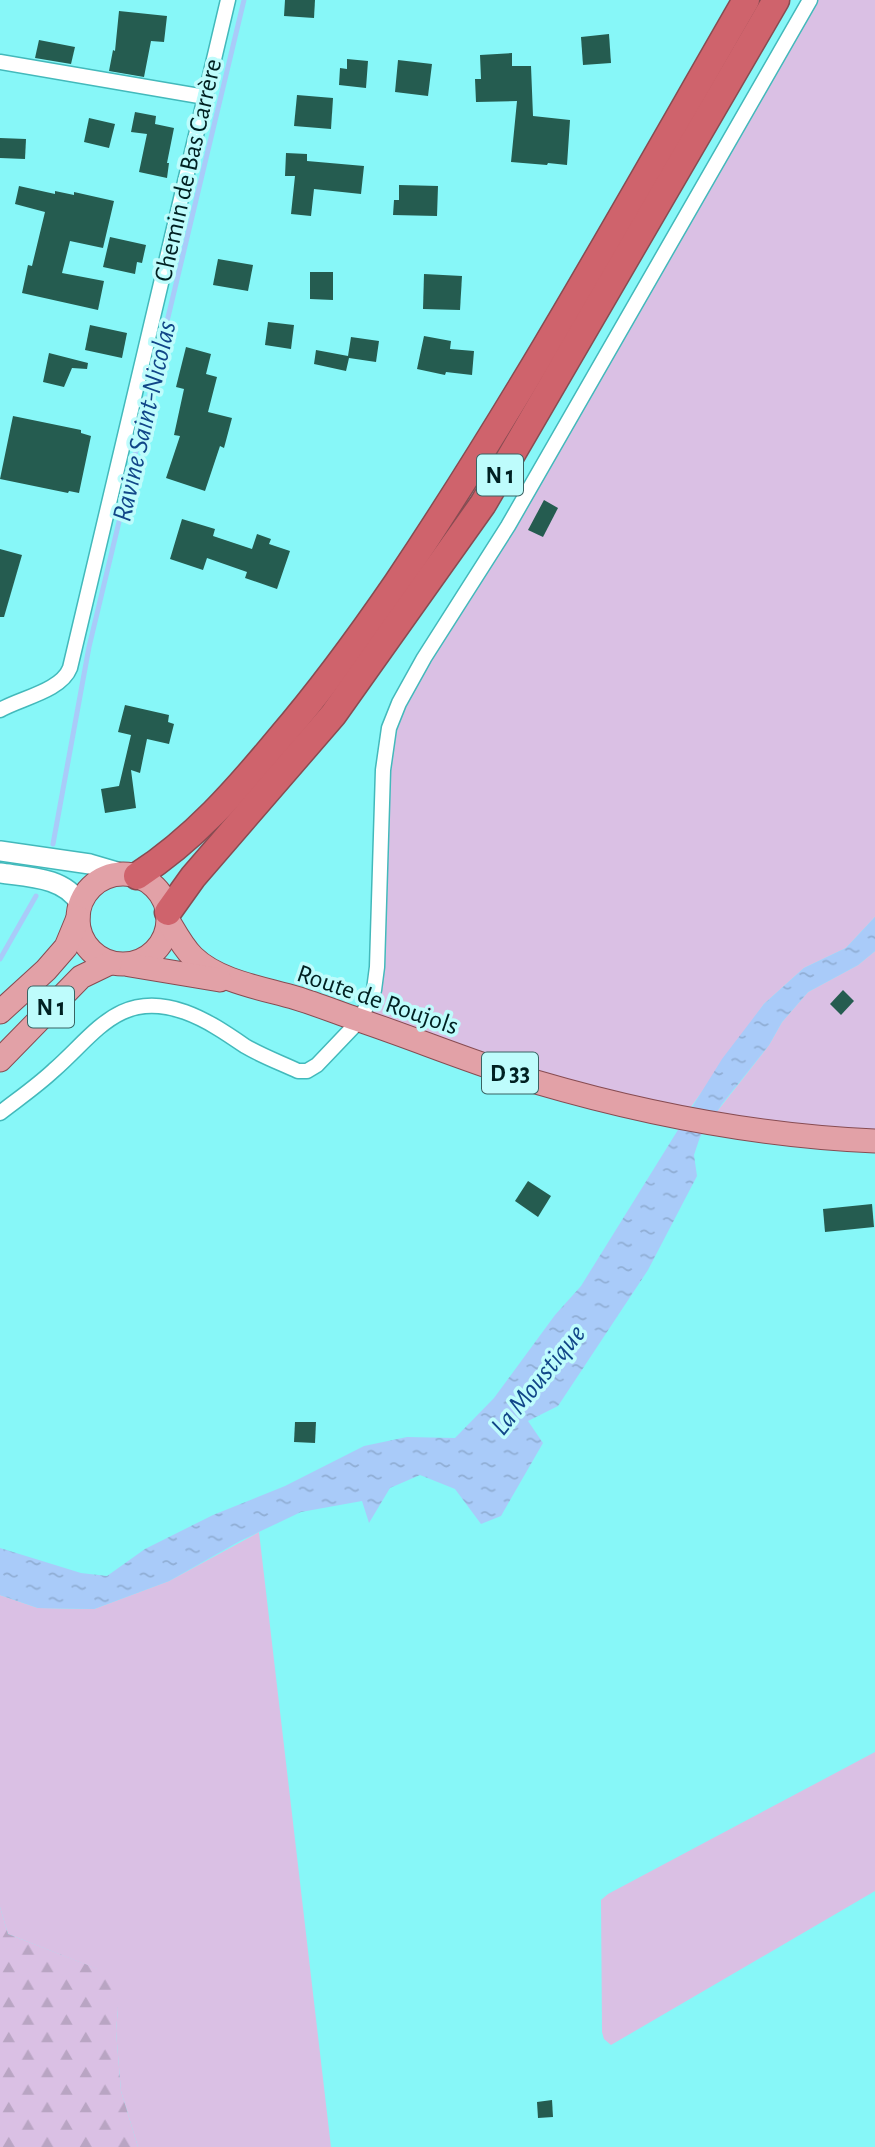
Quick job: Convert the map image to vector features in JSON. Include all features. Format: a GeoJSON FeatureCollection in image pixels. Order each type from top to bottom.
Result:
{"type":"FeatureCollection","features":[{"type":"Feature","properties":{"kind":"highway","name":"N 1"},"geometry":{"type":"LineString","coordinates":[[130,875],[176,849],[210,819],[296,719],[362,634],[455,496],[517,396],[746,0]]}},
{"type":"Feature","properties":{"kind":"highway","name":"N 1"},"geometry":{"type":"LineString","coordinates":[[169,917],[193,877],[333,715],[483,504],[776,0]]}},
{"type":"Feature","properties":{"kind":"main road"},"geometry":{"type":"LineString","coordinates":[[0,851],[89,864],[146,880],[161,894],[169,917]]}},
{"type":"Feature","properties":{"kind":"main road"},"geometry":{"type":"LineString","coordinates":[[0,873],[56,883],[75,894],[79,911]]}},
{"type":"Feature","properties":{"kind":"main road","name":"N 1"},"geometry":{"type":"LineString","coordinates":[[0,1012],[46,970],[66,947],[87,892],[97,882],[110,876],[130,875]]}},
{"type":"Feature","properties":{"kind":"main road","name":"N 1"},"geometry":{"type":"LineString","coordinates":[[79,911],[83,941],[90,951],[120,964]]}},
{"type":"Feature","properties":{"kind":"main road","name":"N 1"},"geometry":{"type":"LineString","coordinates":[[0,1060],[82,977],[120,964],[140,962],[157,950],[164,940],[169,917]]}},
{"type":"Feature","properties":{"kind":"main road","name":"Route de Roujols"},"geometry":{"type":"LineString","coordinates":[[169,917],[194,957],[203,965],[240,983]]}},
{"type":"Feature","properties":{"kind":"main road","name":"Route de Roujols"},"geometry":{"type":"LineString","coordinates":[[120,964],[240,983],[360,1020],[440,1051],[537,1082],[664,1113],[742,1129],[826,1139],[875,1141]]}},
{"type":"Feature","properties":{"kind":"street","name":"Chemin de Bas Carrère"},"geometry":{"type":"LineString","coordinates":[[0,710],[59,682],[67,675],[228,0]]}},
{"type":"Feature","properties":{"kind":"street"},"geometry":{"type":"LineString","coordinates":[[0,1113],[52,1072],[101,1024],[118,1013],[135,1008],[163,1006],[186,1012],[298,1071],[307,1071],[317,1065],[360,1020],[374,990],[377,967],[383,770],[389,728],[399,704],[424,659],[508,526],[810,0]]}},
{"type":"Feature","properties":{"kind":"street"},"geometry":{"type":"LineString","coordinates":[[0,62],[205,97]]}},
{"type":"Feature","properties":{"kind":"green space"},"geometry":{"type":"Polygon","coordinates":[[[810,0],[875,0],[875,917],[846,948],[804,968],[764,1004],[684,1117],[360,1020],[374,990],[389,728],[810,0]]]}},
{"type":"Feature","properties":{"kind":"green space"},"geometry":{"type":"Polygon","coordinates":[[[875,951],[875,1141],[715,1114],[769,1045],[782,1022],[808,992],[858,965],[875,951]]]}},
{"type":"Feature","properties":{"kind":"green space"},"geometry":{"type":"Polygon","coordinates":[[[259,1532],[331,2147],[138,2147],[121,2091],[116,2031],[118,2009],[97,1969],[8,1934],[0,1907],[0,1595],[38,1608],[94,1609],[169,1581],[259,1532]]]}},
{"type":"Feature","properties":{"kind":"green space"},"geometry":{"type":"Polygon","coordinates":[[[875,1752],[875,1891],[611,2045],[604,2039],[601,1900],[875,1752]]]}},
{"type":"Feature","properties":{"kind":"green space"},"geometry":{"type":"Polygon","coordinates":[[[0,1907],[8,1934],[98,1969],[113,1986],[118,2009],[116,2031],[121,2091],[138,2147],[0,2147],[0,1907]]]}},
{"type":"Feature","properties":{"kind":"water","name":"La Moustique"},"geometry":{"type":"Polygon","coordinates":[[[875,917],[875,951],[858,965],[808,992],[782,1022],[769,1045],[722,1104],[700,1137],[694,1155],[697,1176],[648,1270],[558,1406],[528,1421],[543,1443],[501,1516],[481,1524],[455,1489],[420,1475],[390,1488],[369,1523],[362,1501],[301,1512],[240,1541],[169,1581],[94,1609],[38,1608],[0,1595],[0,1548],[81,1573],[107,1576],[145,1549],[213,1515],[285,1486],[364,1446],[407,1437],[455,1438],[494,1398],[555,1315],[581,1286],[722,1059],[764,1004],[804,968],[846,948],[875,917]]]}},
{"type":"Feature","properties":{"kind":"building"},"geometry":{"type":"Polygon","coordinates":[[[285,0],[315,0],[314,18],[284,16],[285,0]]]}},
{"type":"Feature","properties":{"kind":"building"},"geometry":{"type":"Polygon","coordinates":[[[119,11],[167,16],[164,42],[151,41],[144,77],[109,71],[113,50],[115,51],[119,11]]]}},
{"type":"Feature","properties":{"kind":"building"},"geometry":{"type":"Polygon","coordinates":[[[609,34],[611,63],[583,65],[581,37],[609,34]]]}},
{"type":"Feature","properties":{"kind":"building"},"geometry":{"type":"Polygon","coordinates":[[[39,40],[75,47],[71,64],[35,58],[39,40]]]}},
{"type":"Feature","properties":{"kind":"building"},"geometry":{"type":"Polygon","coordinates":[[[512,53],[512,66],[531,66],[533,116],[570,120],[567,165],[511,162],[517,101],[476,102],[475,79],[481,79],[480,55],[512,53]]]}},
{"type":"Feature","properties":{"kind":"building"},"geometry":{"type":"Polygon","coordinates":[[[347,59],[368,61],[366,88],[339,85],[340,68],[347,69],[347,59]]]}},
{"type":"Feature","properties":{"kind":"building"},"geometry":{"type":"Polygon","coordinates":[[[398,60],[432,64],[428,96],[395,92],[398,60]]]}},
{"type":"Feature","properties":{"kind":"building"},"geometry":{"type":"Polygon","coordinates":[[[297,95],[333,98],[331,129],[294,126],[297,95]]]}},
{"type":"Feature","properties":{"kind":"building"},"geometry":{"type":"Polygon","coordinates":[[[135,112],[156,116],[155,124],[174,128],[167,178],[139,172],[147,134],[131,132],[135,112]]]}},
{"type":"Feature","properties":{"kind":"building"},"geometry":{"type":"Polygon","coordinates":[[[89,118],[115,124],[109,148],[84,142],[89,118]]]}},
{"type":"Feature","properties":{"kind":"building"},"geometry":{"type":"Polygon","coordinates":[[[0,138],[26,139],[25,159],[0,158],[0,138]]]}},
{"type":"Feature","properties":{"kind":"building"},"geometry":{"type":"Polygon","coordinates":[[[286,153],[307,154],[307,161],[364,166],[361,194],[314,189],[311,216],[291,214],[295,176],[285,176],[286,153]]]}},
{"type":"Feature","properties":{"kind":"building"},"geometry":{"type":"Polygon","coordinates":[[[399,185],[438,186],[437,216],[393,215],[394,200],[399,200],[399,185]]]}},
{"type":"Feature","properties":{"kind":"building"},"geometry":{"type":"Polygon","coordinates":[[[19,186],[55,194],[55,191],[74,195],[74,192],[114,201],[103,248],[70,241],[62,273],[104,281],[98,310],[22,293],[28,265],[32,266],[45,212],[15,204],[19,186]]]}},
{"type":"Feature","properties":{"kind":"building"},"geometry":{"type":"Polygon","coordinates":[[[110,237],[146,245],[142,263],[137,262],[135,274],[103,267],[110,237]]]}},
{"type":"Feature","properties":{"kind":"building"},"geometry":{"type":"Polygon","coordinates":[[[218,259],[253,265],[248,291],[213,285],[218,259]]]}},
{"type":"Feature","properties":{"kind":"building"},"geometry":{"type":"Polygon","coordinates":[[[310,272],[333,272],[333,300],[310,299],[310,272]]]}},
{"type":"Feature","properties":{"kind":"building"},"geometry":{"type":"Polygon","coordinates":[[[424,274],[462,276],[460,310],[423,309],[424,274]]]}},
{"type":"Feature","properties":{"kind":"building"},"geometry":{"type":"Polygon","coordinates":[[[268,322],[294,325],[291,349],[265,345],[268,322]]]}},
{"type":"Feature","properties":{"kind":"building"},"geometry":{"type":"Polygon","coordinates":[[[90,325],[127,333],[122,358],[85,350],[90,325]]]}},
{"type":"Feature","properties":{"kind":"building"},"geometry":{"type":"Polygon","coordinates":[[[424,336],[451,341],[450,349],[474,351],[472,375],[446,372],[445,375],[417,369],[424,336]]]}},
{"type":"Feature","properties":{"kind":"building"},"geometry":{"type":"Polygon","coordinates":[[[351,337],[379,341],[376,362],[349,358],[346,371],[314,364],[316,350],[348,356],[351,337]]]}},
{"type":"Feature","properties":{"kind":"building"},"geometry":{"type":"Polygon","coordinates":[[[186,347],[211,354],[206,374],[217,377],[208,412],[232,418],[224,448],[220,446],[205,491],[166,478],[180,436],[174,435],[184,389],[176,387],[186,347]]]}},
{"type":"Feature","properties":{"kind":"building"},"geometry":{"type":"Polygon","coordinates":[[[49,353],[88,363],[87,369],[72,368],[64,387],[43,382],[49,353]]]}},
{"type":"Feature","properties":{"kind":"building"},"geometry":{"type":"Polygon","coordinates":[[[13,416],[81,430],[81,433],[91,436],[79,493],[0,479],[13,416]]]}},
{"type":"Feature","properties":{"kind":"building"},"geometry":{"type":"Polygon","coordinates":[[[544,500],[558,508],[543,537],[528,530],[544,500]]]}},
{"type":"Feature","properties":{"kind":"building"},"geometry":{"type":"Polygon","coordinates":[[[182,519],[215,529],[213,536],[252,549],[257,534],[271,539],[269,544],[290,551],[277,589],[245,578],[247,572],[207,558],[203,570],[170,559],[182,519]]]}},
{"type":"Feature","properties":{"kind":"building"},"geometry":{"type":"Polygon","coordinates":[[[0,549],[22,555],[4,617],[0,617],[0,549]]]}},
{"type":"Feature","properties":{"kind":"building"},"geometry":{"type":"Polygon","coordinates":[[[125,705],[169,715],[168,722],[174,724],[169,744],[147,739],[140,773],[131,770],[136,808],[105,813],[101,789],[119,786],[131,735],[118,732],[125,705]]]}},
{"type":"Feature","properties":{"kind":"building"},"geometry":{"type":"Polygon","coordinates":[[[843,990],[854,1001],[841,1015],[830,1004],[843,990]]]}},
{"type":"Feature","properties":{"kind":"building"},"geometry":{"type":"Polygon","coordinates":[[[528,1181],[551,1196],[538,1217],[515,1201],[528,1181]]]}},
{"type":"Feature","properties":{"kind":"building"},"geometry":{"type":"Polygon","coordinates":[[[872,1204],[874,1227],[825,1232],[823,1209],[872,1204]]]}},
{"type":"Feature","properties":{"kind":"building"},"geometry":{"type":"Polygon","coordinates":[[[295,1422],[316,1422],[315,1443],[294,1442],[295,1422]]]}},
{"type":"Feature","properties":{"kind":"building"},"geometry":{"type":"Polygon","coordinates":[[[552,2100],[553,2117],[538,2118],[537,2102],[552,2100]]]}},
{"type":"Feature","properties":{"kind":"waterway","name":"Ravine Saint-Nicolas"},"geometry":{"type":"LineString","coordinates":[[53,844],[89,647],[244,0]]}},
{"type":"Feature","properties":{"kind":"waterway","name":"Ravine Saint-Nicolas"},"geometry":{"type":"LineString","coordinates":[[0,959],[36,896]]}}]}
